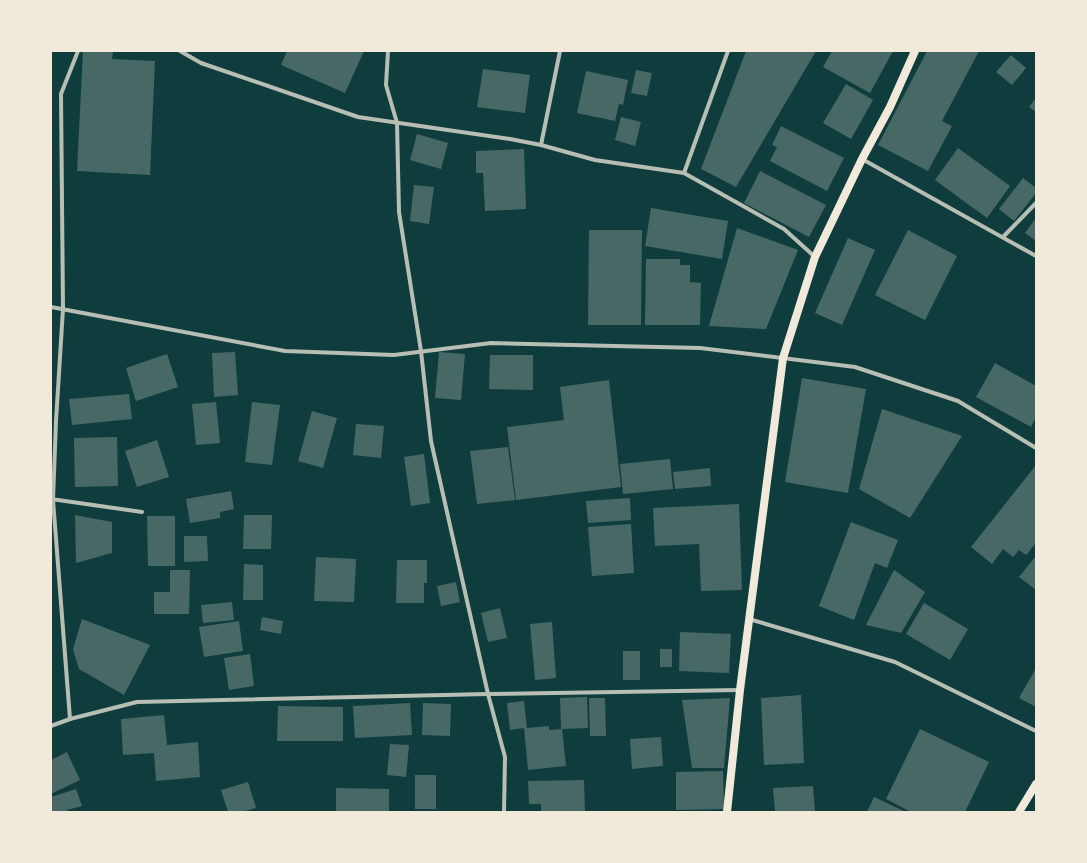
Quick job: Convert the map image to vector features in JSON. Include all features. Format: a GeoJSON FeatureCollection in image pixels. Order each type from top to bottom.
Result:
{"type":"FeatureCollection","features":[{"type":"Feature","properties":{"kind":"main road"},"geometry":{"type":"LineString","coordinates":[[727,812],[740,690],[783,358],[815,257],[862,159],[890,107],[915,51]]}},
{"type":"Feature","properties":{"kind":"main road"},"geometry":{"type":"LineString","coordinates":[[1019,812],[1036,784]]}},
{"type":"Feature","properties":{"kind":"street"},"geometry":{"type":"LineString","coordinates":[[70,719],[52,499],[53,420],[63,309],[61,94],[78,51]]}},
{"type":"Feature","properties":{"kind":"street"},"geometry":{"type":"LineString","coordinates":[[180,51],[201,63],[358,117],[510,139],[541,145],[595,160],[684,172],[784,229],[815,257]]}},
{"type":"Feature","properties":{"kind":"street"},"geometry":{"type":"LineString","coordinates":[[388,51],[386,85],[397,123],[399,212],[421,351],[431,441],[488,694],[505,757],[504,812]]}},
{"type":"Feature","properties":{"kind":"street"},"geometry":{"type":"LineString","coordinates":[[541,145],[560,51]]}},
{"type":"Feature","properties":{"kind":"street"},"geometry":{"type":"LineString","coordinates":[[684,172],[728,51]]}},
{"type":"Feature","properties":{"kind":"street"},"geometry":{"type":"LineString","coordinates":[[862,159],[1036,256]]}},
{"type":"Feature","properties":{"kind":"street"},"geometry":{"type":"LineString","coordinates":[[1003,237],[1036,203]]}},
{"type":"Feature","properties":{"kind":"street"},"geometry":{"type":"LineString","coordinates":[[51,307],[285,351],[394,355],[491,342],[700,348],[855,368],[958,401],[1036,448]]}},
{"type":"Feature","properties":{"kind":"street"},"geometry":{"type":"LineString","coordinates":[[52,499],[142,512]]}},
{"type":"Feature","properties":{"kind":"street"},"geometry":{"type":"LineString","coordinates":[[749,619],[895,662],[1036,731]]}},
{"type":"Feature","properties":{"kind":"street"},"geometry":{"type":"LineString","coordinates":[[51,726],[70,719],[137,702],[740,690]]}},
{"type":"Feature","properties":{"kind":"building"},"geometry":{"type":"Polygon","coordinates":[[[83,51],[113,51],[112,59],[155,61],[150,175],[77,171],[83,51]]]}},
{"type":"Feature","properties":{"kind":"building"},"geometry":{"type":"Polygon","coordinates":[[[287,51],[364,51],[345,93],[281,65],[287,51]]]}},
{"type":"Feature","properties":{"kind":"building"},"geometry":{"type":"Polygon","coordinates":[[[746,51],[816,51],[736,187],[701,169],[746,51]]]}},
{"type":"Feature","properties":{"kind":"building"},"geometry":{"type":"Polygon","coordinates":[[[832,51],[893,51],[870,93],[823,67],[832,51]]]}},
{"type":"Feature","properties":{"kind":"building"},"geometry":{"type":"Polygon","coordinates":[[[927,51],[979,51],[942,121],[952,126],[928,171],[878,145],[927,51]]]}},
{"type":"Feature","properties":{"kind":"building"},"geometry":{"type":"Polygon","coordinates":[[[1011,55],[1026,68],[1012,85],[996,72],[1011,55]]]}},
{"type":"Feature","properties":{"kind":"building"},"geometry":{"type":"Polygon","coordinates":[[[483,69],[530,75],[525,113],[477,107],[483,69]]]}},
{"type":"Feature","properties":{"kind":"building"},"geometry":{"type":"Polygon","coordinates":[[[636,70],[652,73],[647,96],[631,93],[636,70]]]}},
{"type":"Feature","properties":{"kind":"building"},"geometry":{"type":"Polygon","coordinates":[[[586,71],[628,80],[623,105],[619,104],[615,121],[577,113],[586,71]]]}},
{"type":"Feature","properties":{"kind":"building"},"geometry":{"type":"Polygon","coordinates":[[[846,84],[873,100],[851,139],[823,123],[846,84]]]}},
{"type":"Feature","properties":{"kind":"building"},"geometry":{"type":"Polygon","coordinates":[[[1036,98],[1036,112],[1029,107],[1036,98]]]}},
{"type":"Feature","properties":{"kind":"building"},"geometry":{"type":"Polygon","coordinates":[[[621,117],[641,122],[635,146],[615,140],[621,117]]]}},
{"type":"Feature","properties":{"kind":"building"},"geometry":{"type":"Polygon","coordinates":[[[781,126],[844,158],[827,191],[770,161],[777,147],[772,145],[781,126]]]}},
{"type":"Feature","properties":{"kind":"building"},"geometry":{"type":"Polygon","coordinates":[[[417,134],[448,143],[441,169],[410,160],[417,134]]]}},
{"type":"Feature","properties":{"kind":"building"},"geometry":{"type":"Polygon","coordinates":[[[958,148],[1010,186],[987,218],[935,180],[958,148]]]}},
{"type":"Feature","properties":{"kind":"building"},"geometry":{"type":"Polygon","coordinates":[[[524,149],[526,209],[485,211],[483,173],[476,173],[476,151],[524,149]]]}},
{"type":"Feature","properties":{"kind":"building"},"geometry":{"type":"Polygon","coordinates":[[[760,171],[826,205],[809,237],[744,203],[760,171]]]}},
{"type":"Feature","properties":{"kind":"building"},"geometry":{"type":"Polygon","coordinates":[[[1023,178],[1036,188],[1036,193],[1014,221],[999,209],[1023,178]]]}},
{"type":"Feature","properties":{"kind":"building"},"geometry":{"type":"Polygon","coordinates":[[[414,185],[434,187],[429,224],[410,221],[414,185]]]}},
{"type":"Feature","properties":{"kind":"building"},"geometry":{"type":"Polygon","coordinates":[[[651,208],[728,221],[722,259],[645,246],[651,208]]]}},
{"type":"Feature","properties":{"kind":"building"},"geometry":{"type":"Polygon","coordinates":[[[1036,218],[1036,241],[1025,233],[1036,218]]]}},
{"type":"Feature","properties":{"kind":"building"},"geometry":{"type":"Polygon","coordinates":[[[737,228],[798,250],[766,329],[709,326],[737,228]]]}},
{"type":"Feature","properties":{"kind":"building"},"geometry":{"type":"Polygon","coordinates":[[[589,230],[642,230],[641,325],[588,325],[589,230]]]}},
{"type":"Feature","properties":{"kind":"building"},"geometry":{"type":"Polygon","coordinates":[[[908,230],[957,256],[925,320],[875,295],[908,230]]]}},
{"type":"Feature","properties":{"kind":"building"},"geometry":{"type":"Polygon","coordinates":[[[848,238],[875,250],[842,325],[815,313],[848,238]]]}},
{"type":"Feature","properties":{"kind":"building"},"geometry":{"type":"Polygon","coordinates":[[[646,259],[680,259],[680,265],[690,265],[690,282],[701,283],[700,325],[645,325],[646,259]]]}},
{"type":"Feature","properties":{"kind":"building"},"geometry":{"type":"Polygon","coordinates":[[[235,352],[238,395],[214,397],[212,353],[235,352]]]}},
{"type":"Feature","properties":{"kind":"building"},"geometry":{"type":"Polygon","coordinates":[[[439,352],[465,354],[461,400],[435,398],[439,352]]]}},
{"type":"Feature","properties":{"kind":"building"},"geometry":{"type":"Polygon","coordinates":[[[167,354],[178,387],[136,401],[126,368],[167,354]]]}},
{"type":"Feature","properties":{"kind":"building"},"geometry":{"type":"Polygon","coordinates":[[[490,355],[533,355],[533,390],[489,389],[490,355]]]}},
{"type":"Feature","properties":{"kind":"building"},"geometry":{"type":"Polygon","coordinates":[[[995,363],[1036,386],[1036,417],[1031,427],[976,397],[995,363]]]}},
{"type":"Feature","properties":{"kind":"building"},"geometry":{"type":"Polygon","coordinates":[[[802,378],[866,389],[848,493],[785,482],[802,378]]]}},
{"type":"Feature","properties":{"kind":"building"},"geometry":{"type":"Polygon","coordinates":[[[609,380],[621,487],[516,500],[507,427],[564,420],[560,387],[609,380]]]}},
{"type":"Feature","properties":{"kind":"building"},"geometry":{"type":"Polygon","coordinates":[[[129,394],[132,419],[72,425],[69,399],[129,394]]]}},
{"type":"Feature","properties":{"kind":"building"},"geometry":{"type":"Polygon","coordinates":[[[216,402],[220,443],[196,445],[192,404],[216,402]]]}},
{"type":"Feature","properties":{"kind":"building"},"geometry":{"type":"Polygon","coordinates":[[[252,402],[280,405],[272,465],[245,462],[252,402]]]}},
{"type":"Feature","properties":{"kind":"building"},"geometry":{"type":"Polygon","coordinates":[[[882,409],[962,436],[910,518],[859,489],[882,409]]]}},
{"type":"Feature","properties":{"kind":"building"},"geometry":{"type":"Polygon","coordinates":[[[312,411],[337,418],[323,468],[298,461],[312,411]]]}},
{"type":"Feature","properties":{"kind":"building"},"geometry":{"type":"Polygon","coordinates":[[[356,424],[384,426],[381,458],[353,455],[356,424]]]}},
{"type":"Feature","properties":{"kind":"building"},"geometry":{"type":"Polygon","coordinates":[[[117,437],[118,486],[75,487],[74,438],[117,437]]]}},
{"type":"Feature","properties":{"kind":"building"},"geometry":{"type":"Polygon","coordinates":[[[157,440],[169,477],[137,487],[125,451],[157,440]]]}},
{"type":"Feature","properties":{"kind":"building"},"geometry":{"type":"Polygon","coordinates":[[[508,447],[515,500],[477,504],[470,451],[508,447]]]}},
{"type":"Feature","properties":{"kind":"building"},"geometry":{"type":"Polygon","coordinates":[[[424,454],[430,503],[411,506],[404,457],[424,454]]]}},
{"type":"Feature","properties":{"kind":"building"},"geometry":{"type":"Polygon","coordinates":[[[670,459],[673,489],[623,494],[620,464],[670,459]]]}},
{"type":"Feature","properties":{"kind":"building"},"geometry":{"type":"Polygon","coordinates":[[[1036,465],[1036,543],[1026,555],[1019,550],[1013,557],[1003,549],[992,564],[971,547],[1036,465]]]}},
{"type":"Feature","properties":{"kind":"building"},"geometry":{"type":"Polygon","coordinates":[[[710,468],[711,486],[675,489],[673,472],[710,468]]]}},
{"type":"Feature","properties":{"kind":"building"},"geometry":{"type":"Polygon","coordinates":[[[231,491],[234,509],[220,512],[220,518],[190,523],[186,499],[231,491]]]}},
{"type":"Feature","properties":{"kind":"building"},"geometry":{"type":"Polygon","coordinates":[[[630,498],[631,520],[588,523],[586,501],[630,498]]]}},
{"type":"Feature","properties":{"kind":"building"},"geometry":{"type":"Polygon","coordinates":[[[739,504],[742,590],[701,591],[699,544],[655,546],[653,508],[739,504]]]}},
{"type":"Feature","properties":{"kind":"building"},"geometry":{"type":"Polygon","coordinates":[[[75,515],[112,522],[112,553],[76,563],[75,515]]]}},
{"type":"Feature","properties":{"kind":"building"},"geometry":{"type":"Polygon","coordinates":[[[244,515],[272,515],[271,549],[243,549],[244,515]]]}},
{"type":"Feature","properties":{"kind":"building"},"geometry":{"type":"Polygon","coordinates":[[[147,516],[175,516],[175,566],[148,566],[147,516]]]}},
{"type":"Feature","properties":{"kind":"building"},"geometry":{"type":"Polygon","coordinates":[[[851,522],[898,540],[887,568],[875,563],[854,620],[819,606],[851,522]]]}},
{"type":"Feature","properties":{"kind":"building"},"geometry":{"type":"Polygon","coordinates":[[[631,524],[634,573],[592,576],[588,527],[631,524]]]}},
{"type":"Feature","properties":{"kind":"building"},"geometry":{"type":"Polygon","coordinates":[[[184,536],[207,536],[208,561],[184,562],[184,536]]]}},
{"type":"Feature","properties":{"kind":"building"},"geometry":{"type":"Polygon","coordinates":[[[1036,556],[1036,590],[1019,577],[1036,556]]]}},
{"type":"Feature","properties":{"kind":"building"},"geometry":{"type":"Polygon","coordinates":[[[316,557],[356,559],[354,602],[314,601],[316,557]]]}},
{"type":"Feature","properties":{"kind":"building"},"geometry":{"type":"Polygon","coordinates":[[[397,560],[427,560],[427,583],[424,583],[424,603],[396,603],[397,560]]]}},
{"type":"Feature","properties":{"kind":"building"},"geometry":{"type":"Polygon","coordinates":[[[244,564],[263,565],[263,600],[243,600],[244,564]]]}},
{"type":"Feature","properties":{"kind":"building"},"geometry":{"type":"Polygon","coordinates":[[[170,570],[190,570],[189,614],[154,614],[154,592],[170,592],[170,570]]]}},
{"type":"Feature","properties":{"kind":"building"},"geometry":{"type":"Polygon","coordinates":[[[894,570],[925,592],[901,633],[866,625],[894,570]]]}},
{"type":"Feature","properties":{"kind":"building"},"geometry":{"type":"Polygon","coordinates":[[[456,582],[460,602],[441,606],[437,586],[456,582]]]}},
{"type":"Feature","properties":{"kind":"building"},"geometry":{"type":"Polygon","coordinates":[[[232,602],[234,620],[203,623],[201,605],[232,602]]]}},
{"type":"Feature","properties":{"kind":"building"},"geometry":{"type":"Polygon","coordinates":[[[924,603],[968,629],[950,660],[906,634],[924,603]]]}},
{"type":"Feature","properties":{"kind":"building"},"geometry":{"type":"Polygon","coordinates":[[[500,608],[507,638],[488,642],[481,613],[500,608]]]}},
{"type":"Feature","properties":{"kind":"building"},"geometry":{"type":"Polygon","coordinates":[[[262,617],[283,621],[281,634],[260,630],[262,617]]]}},
{"type":"Feature","properties":{"kind":"building"},"geometry":{"type":"Polygon","coordinates":[[[82,619],[150,645],[124,695],[79,669],[73,649],[82,619]]]}},
{"type":"Feature","properties":{"kind":"building"},"geometry":{"type":"Polygon","coordinates":[[[239,621],[243,651],[204,657],[199,627],[239,621]]]}},
{"type":"Feature","properties":{"kind":"building"},"geometry":{"type":"Polygon","coordinates":[[[552,622],[556,678],[535,680],[530,624],[552,622]]]}},
{"type":"Feature","properties":{"kind":"building"},"geometry":{"type":"Polygon","coordinates":[[[680,632],[731,634],[729,673],[679,671],[680,632]]]}},
{"type":"Feature","properties":{"kind":"building"},"geometry":{"type":"Polygon","coordinates":[[[660,649],[672,649],[672,667],[660,667],[660,649]]]}},
{"type":"Feature","properties":{"kind":"building"},"geometry":{"type":"Polygon","coordinates":[[[623,651],[640,651],[640,680],[623,680],[623,651]]]}},
{"type":"Feature","properties":{"kind":"building"},"geometry":{"type":"Polygon","coordinates":[[[250,654],[254,686],[229,690],[224,658],[250,654]]]}},
{"type":"Feature","properties":{"kind":"building"},"geometry":{"type":"Polygon","coordinates":[[[1036,668],[1036,707],[1019,698],[1036,668]]]}},
{"type":"Feature","properties":{"kind":"building"},"geometry":{"type":"Polygon","coordinates":[[[801,695],[804,763],[764,765],[761,698],[801,695]]]}},
{"type":"Feature","properties":{"kind":"building"},"geometry":{"type":"Polygon","coordinates":[[[587,697],[588,728],[561,729],[560,698],[587,697]]]}},
{"type":"Feature","properties":{"kind":"building"},"geometry":{"type":"Polygon","coordinates":[[[589,698],[605,698],[606,736],[590,736],[589,698]]]}},
{"type":"Feature","properties":{"kind":"building"},"geometry":{"type":"Polygon","coordinates":[[[730,698],[724,768],[692,768],[682,700],[730,698]]]}},
{"type":"Feature","properties":{"kind":"building"},"geometry":{"type":"Polygon","coordinates":[[[524,701],[527,728],[549,726],[549,730],[562,729],[566,766],[528,770],[524,728],[510,730],[507,703],[524,701]]]}},
{"type":"Feature","properties":{"kind":"building"},"geometry":{"type":"Polygon","coordinates":[[[410,703],[412,735],[355,738],[353,706],[410,703]]]}},
{"type":"Feature","properties":{"kind":"building"},"geometry":{"type":"Polygon","coordinates":[[[423,703],[451,704],[450,736],[422,735],[423,703]]]}},
{"type":"Feature","properties":{"kind":"building"},"geometry":{"type":"Polygon","coordinates":[[[278,706],[343,707],[343,741],[277,741],[278,706]]]}},
{"type":"Feature","properties":{"kind":"building"},"geometry":{"type":"Polygon","coordinates":[[[164,715],[167,745],[198,742],[200,777],[156,781],[154,753],[123,755],[121,719],[164,715]]]}},
{"type":"Feature","properties":{"kind":"building"},"geometry":{"type":"Polygon","coordinates":[[[920,729],[989,762],[965,812],[911,812],[886,799],[920,729]]]}},
{"type":"Feature","properties":{"kind":"building"},"geometry":{"type":"Polygon","coordinates":[[[661,737],[663,766],[632,769],[630,739],[661,737]]]}},
{"type":"Feature","properties":{"kind":"building"},"geometry":{"type":"Polygon","coordinates":[[[390,744],[409,745],[406,777],[387,775],[390,744]]]}},
{"type":"Feature","properties":{"kind":"building"},"geometry":{"type":"Polygon","coordinates":[[[67,752],[80,780],[51,794],[51,760],[67,752]]]}},
{"type":"Feature","properties":{"kind":"building"},"geometry":{"type":"Polygon","coordinates":[[[723,771],[724,809],[676,810],[676,772],[723,771]]]}},
{"type":"Feature","properties":{"kind":"building"},"geometry":{"type":"Polygon","coordinates":[[[415,775],[436,775],[436,809],[415,809],[415,775]]]}},
{"type":"Feature","properties":{"kind":"building"},"geometry":{"type":"Polygon","coordinates":[[[584,780],[585,812],[541,812],[541,804],[529,804],[528,781],[584,780]]]}},
{"type":"Feature","properties":{"kind":"building"},"geometry":{"type":"Polygon","coordinates":[[[248,782],[256,808],[242,812],[228,812],[221,790],[248,782]]]}},
{"type":"Feature","properties":{"kind":"building"},"geometry":{"type":"Polygon","coordinates":[[[813,786],[815,812],[775,812],[773,788],[813,786]]]}},
{"type":"Feature","properties":{"kind":"building"},"geometry":{"type":"Polygon","coordinates":[[[336,788],[389,789],[389,812],[336,812],[336,788]]]}},
{"type":"Feature","properties":{"kind":"building"},"geometry":{"type":"Polygon","coordinates":[[[76,789],[82,806],[67,810],[68,812],[51,812],[51,797],[76,789]]]}},
{"type":"Feature","properties":{"kind":"building"},"geometry":{"type":"Polygon","coordinates":[[[874,797],[906,812],[867,812],[874,797]]]}}]}
